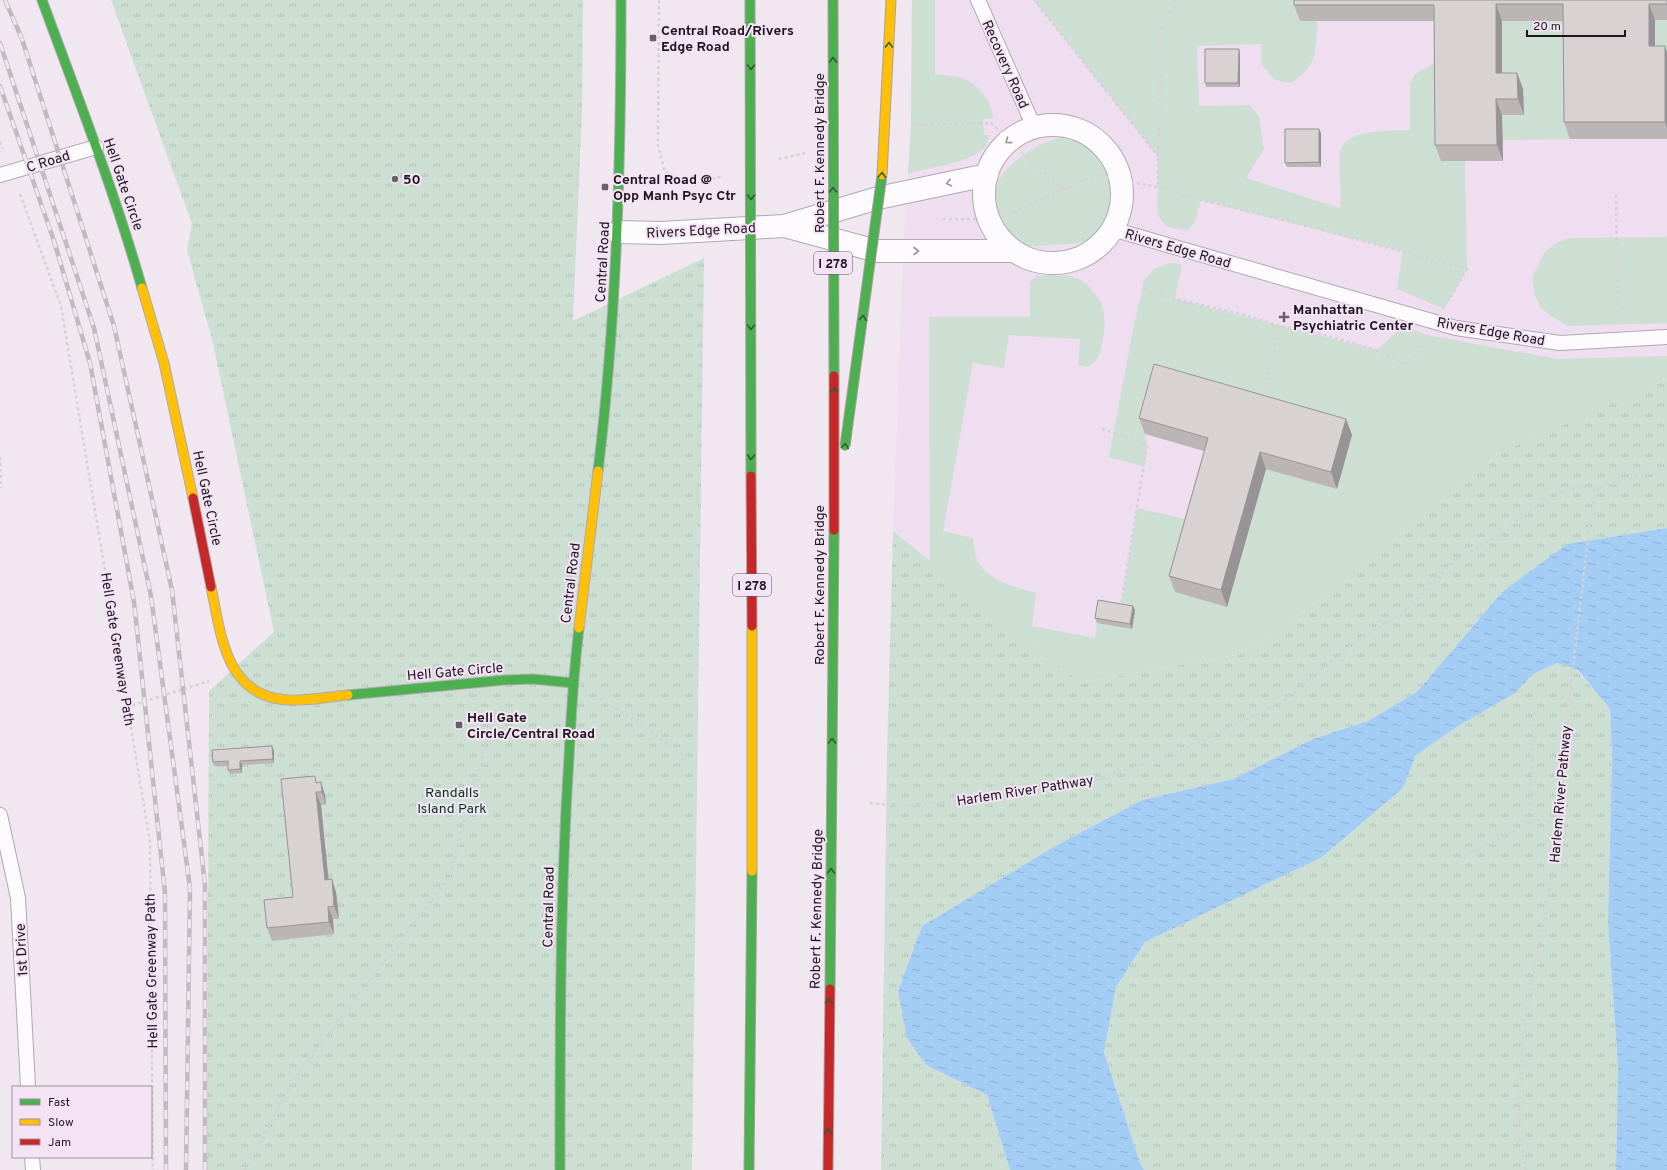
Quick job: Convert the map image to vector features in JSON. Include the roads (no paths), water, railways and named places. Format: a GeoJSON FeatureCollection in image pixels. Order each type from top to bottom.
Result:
{"type":"FeatureCollection","features":[{"type":"Feature","properties":{"kind":"main road","name":"Hell Gate Circle"},"geometry":{"type":"LineString","coordinates":[[42,0],[96,147],[133,255],[164,363],[224,646],[229,660],[236,672],[255,691],[266,697],[281,700],[302,700],[505,680],[533,679],[573,683]]}},
{"type":"Feature","properties":{"kind":"main road","name":"Central Road"},"geometry":{"type":"LineString","coordinates":[[560,1170],[563,868],[573,683],[607,392],[612,333],[618,232],[621,136],[621,0]]}},
{"type":"Feature","properties":{"kind":"main road","name":"I 278"},"geometry":{"type":"LineString","coordinates":[[749,1170],[752,814],[750,0]]}},
{"type":"Feature","properties":{"kind":"main road","name":"Robert F. Kennedy Bridge"},"geometry":{"type":"LineString","coordinates":[[828,1170],[834,527],[833,0]]}},
{"type":"Feature","properties":{"kind":"main road"},"geometry":{"type":"LineString","coordinates":[[834,527],[881,185],[890,0]]}},
{"type":"Feature","properties":{"kind":"street"},"geometry":{"type":"LineString","coordinates":[[1043,124],[1067,125],[1088,134],[1106,148],[1118,168],[1123,191],[1120,214],[1109,235],[1093,251],[1072,261],[1050,264],[1027,259],[1008,247],[993,230],[985,209],[984,186],[989,165],[1002,146],[1021,132],[1034,127],[1043,124]]}},
{"type":"Feature","properties":{"kind":"street","name":"Rivers Edge Road"},"geometry":{"type":"LineString","coordinates":[[618,232],[661,233],[784,226],[878,198],[987,175]]}},
{"type":"Feature","properties":{"kind":"street","name":"Rivers Edge Road"},"geometry":{"type":"LineString","coordinates":[[784,226],[877,251],[1013,250]]}},
{"type":"Feature","properties":{"kind":"lane","name":"Recovery Road"},"geometry":{"type":"LineString","coordinates":[[978,0],[1034,127]]}},
{"type":"Feature","properties":{"kind":"lane","name":"C Road"},"geometry":{"type":"LineString","coordinates":[[6,174],[96,147]]}},
{"type":"Feature","properties":{"kind":"lane","name":"Rivers Edge Road"},"geometry":{"type":"LineString","coordinates":[[1112,229],[1456,328],[1560,343],[1667,337]]}},
{"type":"Feature","properties":{"kind":"lane","name":"1st Drive"},"geometry":{"type":"LineString","coordinates":[[0,815],[18,898],[28,1086]]}},
{"type":"Feature","properties":{"kind":"lane"},"geometry":{"type":"LineString","coordinates":[[32,1158],[33,1170]]}},
{"type":"Feature","properties":{"kind":"water"},"geometry":{"type":"Polygon","coordinates":[[[1667,528],[1667,1170],[1616,1170],[1618,1067],[1608,924],[1612,758],[1610,709],[1578,670],[1557,663],[1533,674],[1515,693],[1460,725],[1416,755],[1403,788],[1322,857],[1145,942],[1116,987],[1104,1052],[1140,1163],[1144,1170],[1010,1170],[987,1095],[926,1065],[907,1038],[898,991],[922,926],[1057,845],[1142,800],[1233,779],[1313,739],[1368,721],[1417,692],[1502,592],[1567,544],[1667,528]]]}},
{"type":"Feature","properties":{"kind":"railway"},"geometry":{"type":"LineString","coordinates":[[5,0],[22,39],[114,326],[172,590],[205,885],[205,1170]]}},
{"type":"Feature","properties":{"kind":"railway"},"geometry":{"type":"LineString","coordinates":[[0,43],[94,328],[151,596],[190,888],[186,1170]]}},
{"type":"Feature","properties":{"kind":"railway"},"geometry":{"type":"LineString","coordinates":[[0,86],[54,241],[90,363],[134,602],[165,893],[166,1170]]}},
{"type":"Feature","properties":{"kind":"place","name":"Central Road/Rivers Edge Road"},"geometry":{"type":"Point","coordinates":[653,38]}},
{"type":"Feature","properties":{"kind":"place","name":"50"},"geometry":{"type":"Point","coordinates":[395,179]}},
{"type":"Feature","properties":{"kind":"place","name":"Central Road @ Opp Manh Psyc Ctr"},"geometry":{"type":"Point","coordinates":[605,187]}},
{"type":"Feature","properties":{"kind":"place","name":"Manhattan Psychiatric Center"},"geometry":{"type":"Point","coordinates":[1284,317]}},
{"type":"Feature","properties":{"kind":"place","name":"Hell Gate Circle/Central Road"},"geometry":{"type":"Point","coordinates":[459,725]}},
{"type":"Feature","properties":{"kind":"park label","name":"Randalls Island Park"},"geometry":{"type":"Point","coordinates":[452,800]}}]}
